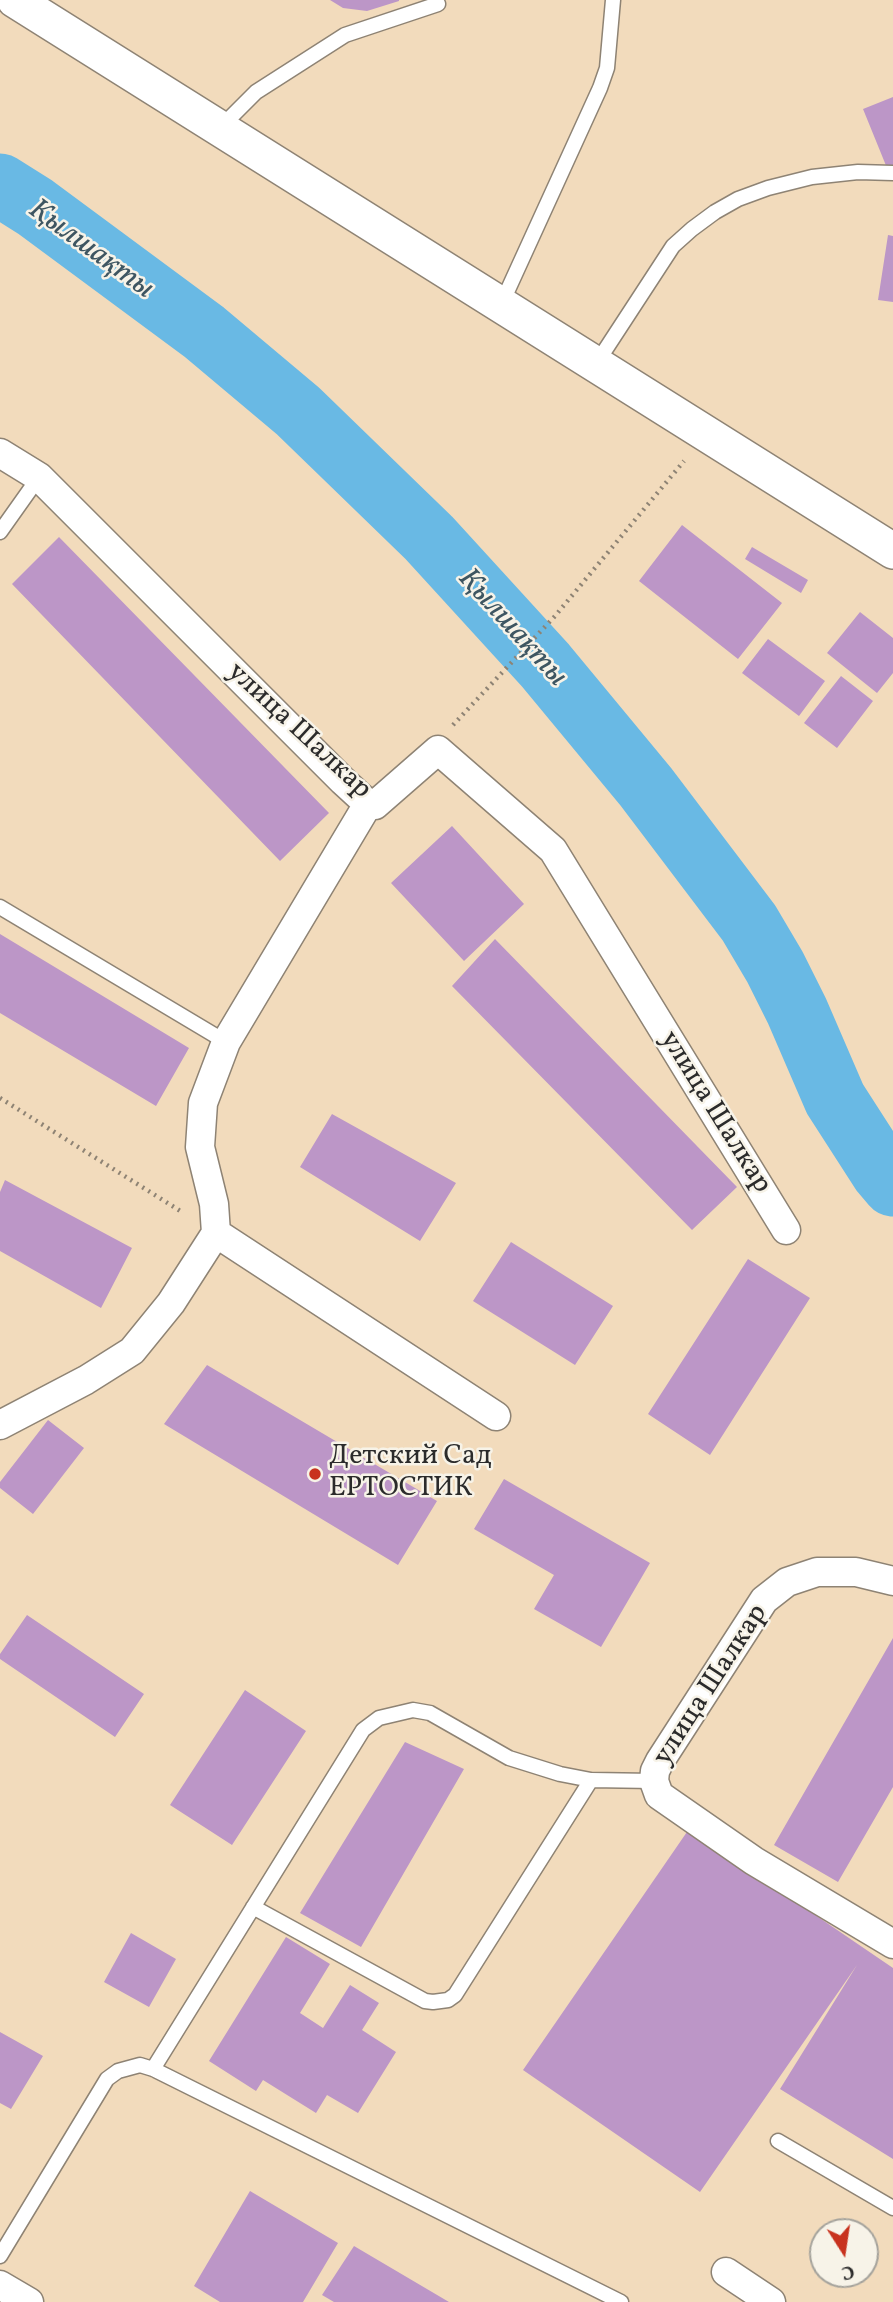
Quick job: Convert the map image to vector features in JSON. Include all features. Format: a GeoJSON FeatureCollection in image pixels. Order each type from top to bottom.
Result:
{"type":"FeatureCollection","features":[{"type":"Feature","properties":{"kind":"street"},"geometry":{"type":"LineString","coordinates":[[15,0],[893,551]]}},
{"type":"Feature","properties":{"kind":"street","name":"улица Шалкар"},"geometry":{"type":"LineString","coordinates":[[0,453],[39,477],[368,804],[375,804],[438,750],[553,850],[786,1230]]}},
{"type":"Feature","properties":{"kind":"street"},"geometry":{"type":"LineString","coordinates":[[0,1425],[86,1380],[132,1351],[171,1303],[216,1233],[214,1204],[200,1147],[203,1103],[226,1042],[368,804]]}},
{"type":"Feature","properties":{"kind":"street"},"geometry":{"type":"LineString","coordinates":[[216,1233],[496,1416]]}},
{"type":"Feature","properties":{"kind":"street","name":"улица Шалкар"},"geometry":{"type":"LineString","coordinates":[[654,1781],[660,1761],[764,1600],[787,1581],[817,1572],[856,1572],[893,1581]]}},
{"type":"Feature","properties":{"kind":"street"},"geometry":{"type":"LineString","coordinates":[[654,1781],[659,1795],[744,1854],[893,1944]]}},
{"type":"Feature","properties":{"kind":"street"},"geometry":{"type":"LineString","coordinates":[[726,2272],[771,2302]]}},
{"type":"Feature","properties":{"kind":"street"},"geometry":{"type":"LineString","coordinates":[[0,2285],[29,2302]]}},
{"type":"Feature","properties":{"kind":"lane"},"geometry":{"type":"LineString","coordinates":[[501,306],[600,89],[607,68],[613,0]]}},
{"type":"Feature","properties":{"kind":"lane"},"geometry":{"type":"LineString","coordinates":[[219,129],[256,92],[345,35],[438,5]]}},
{"type":"Feature","properties":{"kind":"lane"},"geometry":{"type":"LineString","coordinates":[[596,365],[673,246],[715,212],[738,199],[768,188],[812,177],[858,172],[893,173]]}},
{"type":"Feature","properties":{"kind":"lane"},"geometry":{"type":"LineString","coordinates":[[0,532],[39,477]]}},
{"type":"Feature","properties":{"kind":"lane"},"geometry":{"type":"LineString","coordinates":[[0,907],[226,1042]]}},
{"type":"Feature","properties":{"kind":"lane"},"geometry":{"type":"LineString","coordinates":[[153,2069],[363,1730],[379,1718],[414,1710],[430,1713],[509,1758],[560,1774],[592,1780],[654,1781]]}},
{"type":"Feature","properties":{"kind":"lane"},"geometry":{"type":"LineString","coordinates":[[253,1907],[425,2001],[449,2000],[455,1995],[592,1780]]}},
{"type":"Feature","properties":{"kind":"lane"},"geometry":{"type":"LineString","coordinates":[[0,2256],[107,2079],[128,2067],[140,2065],[153,2069],[621,2302]]}},
{"type":"Feature","properties":{"kind":"lane"},"geometry":{"type":"LineString","coordinates":[[778,2141],[893,2208]]}},
{"type":"Feature","properties":{"kind":"path"},"geometry":{"type":"LineString","coordinates":[[453,724],[555,616],[706,434]]}},
{"type":"Feature","properties":{"kind":"path"},"geometry":{"type":"LineString","coordinates":[[0,1098],[216,1233]]}},
{"type":"Feature","properties":{"kind":"building"},"geometry":{"type":"Polygon","coordinates":[[[330,0],[399,1],[367,11],[343,8],[330,0]]]}},
{"type":"Feature","properties":{"kind":"building"},"geometry":{"type":"Polygon","coordinates":[[[893,97],[893,166],[887,168],[863,109],[893,97]]]}},
{"type":"Feature","properties":{"kind":"building"},"geometry":{"type":"Polygon","coordinates":[[[888,235],[893,236],[893,302],[878,300],[888,235]]]}},
{"type":"Feature","properties":{"kind":"building"},"geometry":{"type":"Polygon","coordinates":[[[682,525],[782,603],[738,659],[639,581],[682,525]]]}},
{"type":"Feature","properties":{"kind":"building"},"geometry":{"type":"Polygon","coordinates":[[[59,537],[329,813],[280,861],[12,584],[59,537]]]}},
{"type":"Feature","properties":{"kind":"building"},"geometry":{"type":"Polygon","coordinates":[[[752,547],[808,580],[801,593],[745,559],[752,547]]]}},
{"type":"Feature","properties":{"kind":"building"},"geometry":{"type":"Polygon","coordinates":[[[860,612],[893,638],[893,673],[877,693],[827,653],[860,612]]]}},
{"type":"Feature","properties":{"kind":"building"},"geometry":{"type":"Polygon","coordinates":[[[768,639],[825,681],[799,716],[742,673],[768,639]]]}},
{"type":"Feature","properties":{"kind":"building"},"geometry":{"type":"Polygon","coordinates":[[[841,676],[873,701],[837,748],[804,723],[841,676]]]}},
{"type":"Feature","properties":{"kind":"building"},"geometry":{"type":"Polygon","coordinates":[[[452,826],[524,904],[464,961],[391,883],[452,826]]]}},
{"type":"Feature","properties":{"kind":"building"},"geometry":{"type":"Polygon","coordinates":[[[0,934],[189,1048],[156,1106],[0,1013],[0,934]]]}},
{"type":"Feature","properties":{"kind":"building"},"geometry":{"type":"Polygon","coordinates":[[[495,939],[737,1187],[692,1230],[452,986],[495,939]]]}},
{"type":"Feature","properties":{"kind":"building"},"geometry":{"type":"Polygon","coordinates":[[[332,1114],[456,1183],[420,1241],[300,1167],[332,1114]]]}},
{"type":"Feature","properties":{"kind":"building"},"geometry":{"type":"Polygon","coordinates":[[[5,1180],[132,1248],[101,1308],[0,1251],[0,1192],[5,1180]]]}},
{"type":"Feature","properties":{"kind":"building"},"geometry":{"type":"Polygon","coordinates":[[[511,1242],[613,1306],[575,1365],[473,1301],[511,1242]]]}},
{"type":"Feature","properties":{"kind":"building"},"geometry":{"type":"Polygon","coordinates":[[[748,1259],[810,1298],[710,1455],[648,1414],[748,1259]]]}},
{"type":"Feature","properties":{"kind":"building"},"geometry":{"type":"Polygon","coordinates":[[[207,1365],[437,1501],[398,1565],[164,1424],[207,1365]]]}},
{"type":"Feature","properties":{"kind":"building"},"geometry":{"type":"Polygon","coordinates":[[[48,1420],[84,1448],[33,1514],[0,1488],[0,1482],[48,1420]]]}},
{"type":"Feature","properties":{"kind":"building"},"geometry":{"type":"Polygon","coordinates":[[[504,1479],[650,1563],[601,1647],[534,1609],[554,1575],[474,1529],[504,1479]]]}},
{"type":"Feature","properties":{"kind":"building"},"geometry":{"type":"Polygon","coordinates":[[[27,1615],[144,1694],[115,1737],[0,1659],[0,1654],[27,1615]]]}},
{"type":"Feature","properties":{"kind":"building"},"geometry":{"type":"Polygon","coordinates":[[[893,1638],[893,1787],[838,1882],[774,1845],[893,1638]]]}},
{"type":"Feature","properties":{"kind":"building"},"geometry":{"type":"Polygon","coordinates":[[[245,1690],[306,1731],[232,1845],[170,1805],[245,1690]]]}},
{"type":"Feature","properties":{"kind":"building"},"geometry":{"type":"Polygon","coordinates":[[[405,1742],[464,1769],[361,1947],[300,1913],[405,1742]]]}},
{"type":"Feature","properties":{"kind":"building"},"geometry":{"type":"Polygon","coordinates":[[[689,1829],[893,1968],[893,2159],[780,2089],[857,1965],[700,2192],[523,2070],[689,1829]]]}},
{"type":"Feature","properties":{"kind":"building"},"geometry":{"type":"Polygon","coordinates":[[[131,1933],[176,1959],[149,2007],[104,1982],[131,1933]]]}},
{"type":"Feature","properties":{"kind":"building"},"geometry":{"type":"Polygon","coordinates":[[[286,1937],[330,1964],[300,2013],[323,2028],[350,1985],[379,2003],[362,2030],[396,2052],[358,2113],[327,2095],[316,2113],[263,2080],[256,2091],[209,2061],[286,1937]]]}},
{"type":"Feature","properties":{"kind":"building"},"geometry":{"type":"Polygon","coordinates":[[[0,2032],[43,2056],[11,2109],[0,2103],[0,2032]]]}},
{"type":"Feature","properties":{"kind":"building"},"geometry":{"type":"Polygon","coordinates":[[[250,2191],[338,2243],[303,2302],[220,2302],[194,2286],[250,2191]]]}},
{"type":"Feature","properties":{"kind":"building"},"geometry":{"type":"Polygon","coordinates":[[[354,2246],[449,2302],[334,2302],[322,2295],[354,2246]]]}},
{"type":"Feature","properties":{"kind":"waterway","name":"Қылшақты"},"geometry":{"type":"LineString","coordinates":[[0,185],[35,207],[204,332],[298,411],[429,538],[545,665],[646,787],[749,923],[797,1011],[835,1099],[893,1185]]}},
{"type":"Feature","properties":{"kind":"place","name":"Детский Сад ЕРТОСТИК"},"geometry":{"type":"Point","coordinates":[315,1474]}}]}
